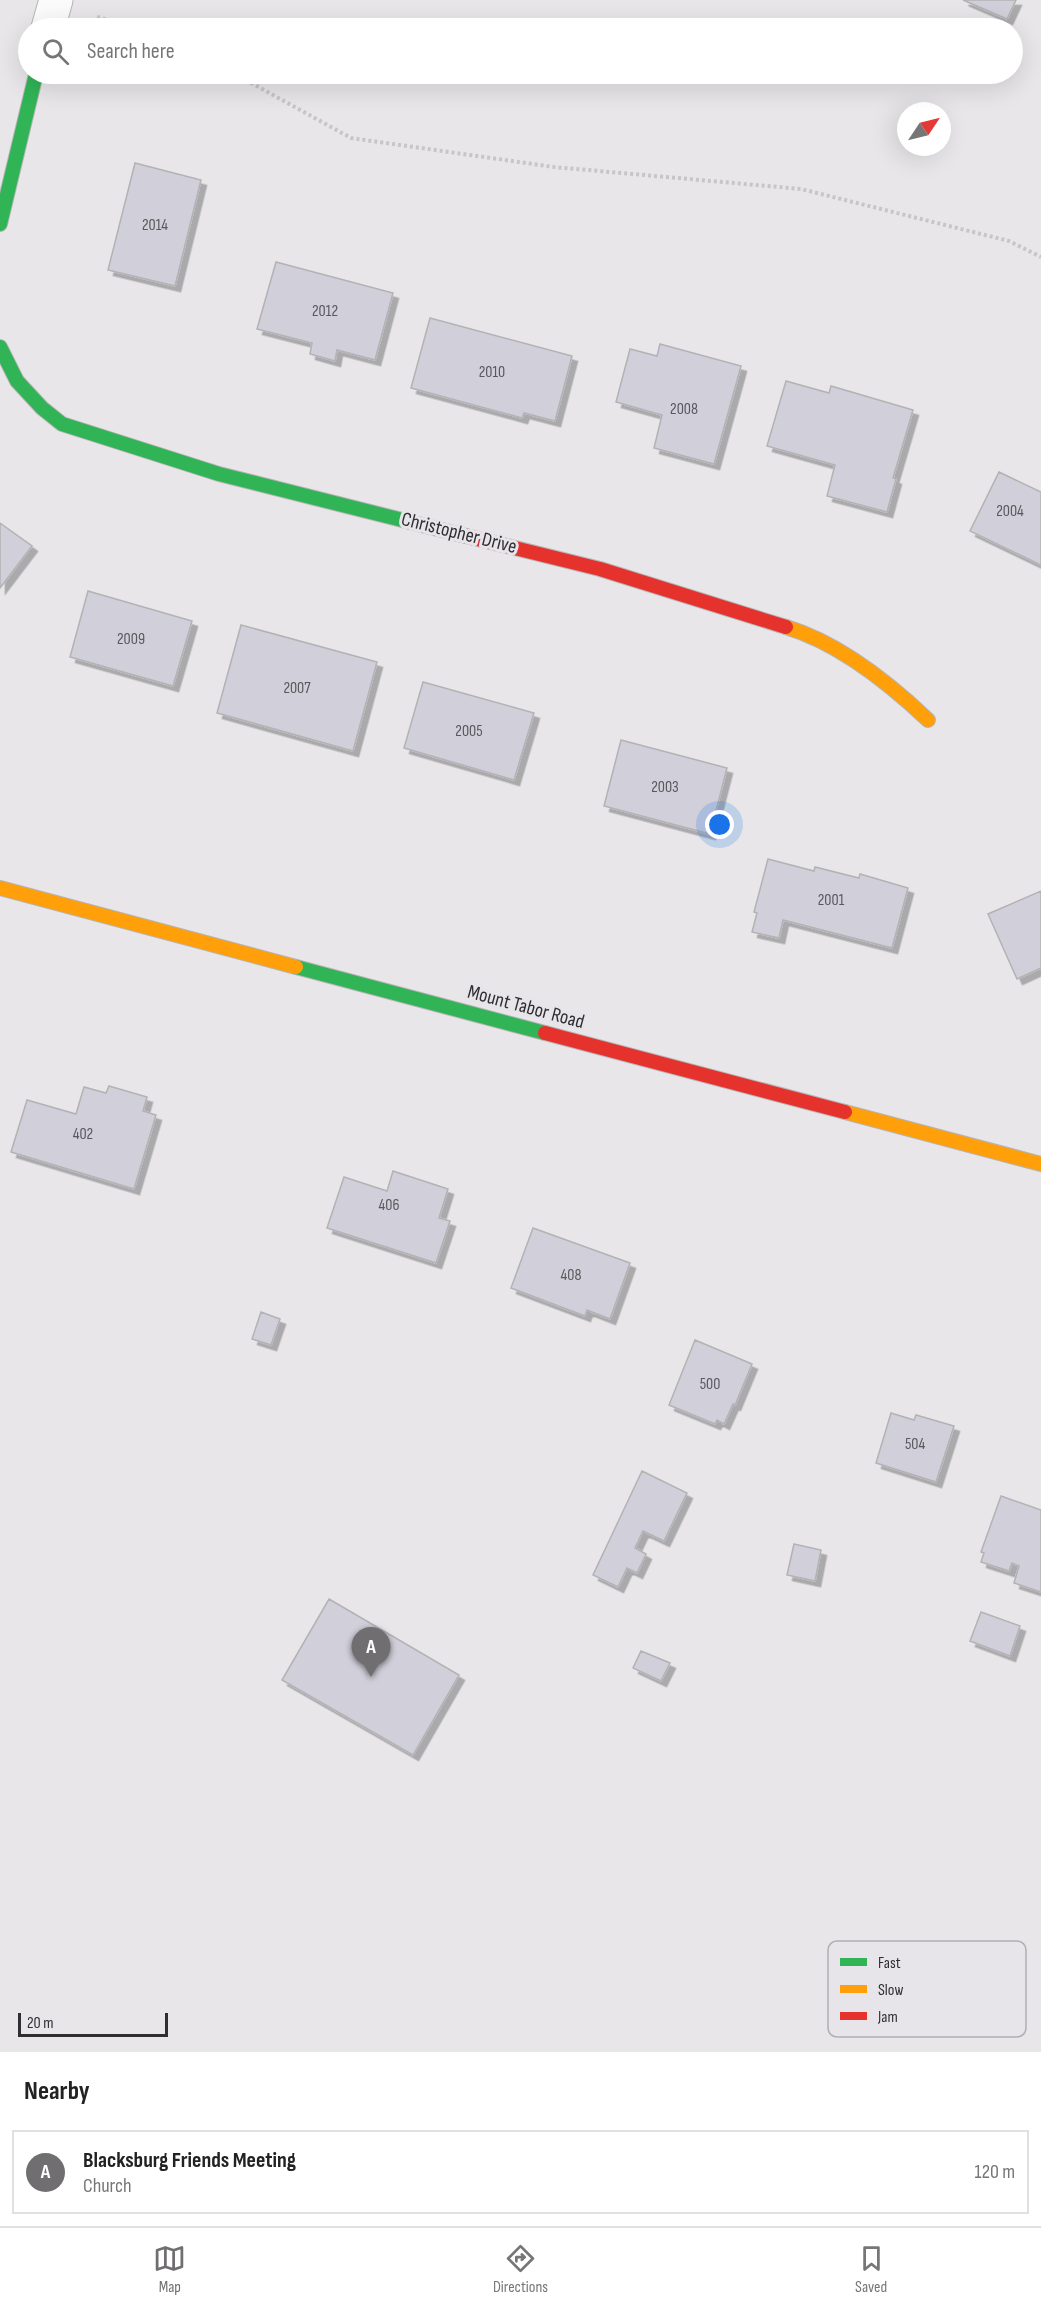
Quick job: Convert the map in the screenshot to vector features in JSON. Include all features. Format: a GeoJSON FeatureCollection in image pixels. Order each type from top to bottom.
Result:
{"type":"FeatureCollection","features":[{"type":"Feature","properties":{"kind":"street"},"geometry":{"type":"LineString","coordinates":[[51,18],[56,0]]}},
{"type":"Feature","properties":{"kind":"street"},"geometry":{"type":"LineString","coordinates":[[0,224],[34,84]]}},
{"type":"Feature","properties":{"kind":"street","name":"Christopher Drive"},"geometry":{"type":"LineString","coordinates":[[0,347],[17,381],[42,408],[62,424],[219,474],[600,569],[793,629],[865,667],[928,720]]}},
{"type":"Feature","properties":{"kind":"street","name":"Mount Tabor Road"},"geometry":{"type":"LineString","coordinates":[[0,888],[1041,1164]]}},
{"type":"Feature","properties":{"kind":"path"},"geometry":{"type":"LineString","coordinates":[[92,16],[100,18]]}},
{"type":"Feature","properties":{"kind":"path"},"geometry":{"type":"LineString","coordinates":[[253,84],[351,138],[554,167],[801,189],[1009,241],[1041,257]]}},
{"type":"Feature","properties":{"kind":"building"},"geometry":{"type":"Polygon","coordinates":[[[963,0],[1016,0],[1007,18],[963,0]]]}},
{"type":"Feature","properties":{"kind":"building"},"geometry":{"type":"Polygon","coordinates":[[[135,163],[201,180],[175,286],[108,270],[135,163]]]}},
{"type":"Feature","properties":{"kind":"building"},"geometry":{"type":"Polygon","coordinates":[[[276,262],[393,293],[375,360],[337,350],[335,361],[310,354],[312,343],[257,329],[276,262]]]}},
{"type":"Feature","properties":{"kind":"building"},"geometry":{"type":"Polygon","coordinates":[[[430,318],[572,356],[555,421],[524,413],[522,418],[411,388],[430,318]]]}},
{"type":"Feature","properties":{"kind":"building"},"geometry":{"type":"Polygon","coordinates":[[[660,344],[741,366],[714,464],[654,448],[662,415],[616,402],[630,349],[657,356],[660,344]]]}},
{"type":"Feature","properties":{"kind":"building"},"geometry":{"type":"Polygon","coordinates":[[[786,381],[829,393],[831,386],[913,410],[893,478],[896,479],[887,512],[827,496],[835,465],[767,446],[786,381]]]}},
{"type":"Feature","properties":{"kind":"building"},"geometry":{"type":"Polygon","coordinates":[[[999,472],[1041,492],[1041,565],[970,531],[999,472]]]}},
{"type":"Feature","properties":{"kind":"building"},"geometry":{"type":"Polygon","coordinates":[[[0,523],[32,546],[0,588],[0,523]]]}},
{"type":"Feature","properties":{"kind":"building"},"geometry":{"type":"Polygon","coordinates":[[[88,591],[192,621],[173,686],[70,657],[88,591]]]}},
{"type":"Feature","properties":{"kind":"building"},"geometry":{"type":"Polygon","coordinates":[[[241,625],[377,662],[353,751],[217,713],[241,625]]]}},
{"type":"Feature","properties":{"kind":"building"},"geometry":{"type":"Polygon","coordinates":[[[423,682],[534,713],[514,780],[404,748],[423,682]]]}},
{"type":"Feature","properties":{"kind":"building"},"geometry":{"type":"Polygon","coordinates":[[[621,740],[727,768],[710,834],[604,806],[621,740]]]}},
{"type":"Feature","properties":{"kind":"building"},"geometry":{"type":"Polygon","coordinates":[[[768,859],[814,871],[815,867],[859,878],[860,874],[908,888],[892,948],[783,920],[779,938],[752,932],[757,913],[754,912],[768,859]]]}},
{"type":"Feature","properties":{"kind":"building"},"geometry":{"type":"Polygon","coordinates":[[[1041,891],[1041,968],[1017,979],[988,914],[1041,891]]]}},
{"type":"Feature","properties":{"kind":"building"},"geometry":{"type":"Polygon","coordinates":[[[109,1086],[147,1097],[143,1111],[156,1115],[134,1189],[11,1152],[27,1100],[76,1114],[84,1087],[106,1093],[109,1086]]]}},
{"type":"Feature","properties":{"kind":"building"},"geometry":{"type":"Polygon","coordinates":[[[393,1171],[448,1189],[439,1218],[450,1221],[436,1263],[327,1228],[344,1177],[387,1191],[393,1171]]]}},
{"type":"Feature","properties":{"kind":"building"},"geometry":{"type":"Polygon","coordinates":[[[533,1228],[630,1263],[610,1319],[587,1310],[585,1316],[511,1288],[533,1228]]]}},
{"type":"Feature","properties":{"kind":"building"},"geometry":{"type":"Polygon","coordinates":[[[261,1312],[280,1319],[271,1345],[252,1339],[261,1312]]]}},
{"type":"Feature","properties":{"kind":"building"},"geometry":{"type":"Polygon","coordinates":[[[695,1340],[752,1364],[735,1405],[733,1404],[724,1424],[717,1420],[715,1424],[669,1405],[695,1340]]]}},
{"type":"Feature","properties":{"kind":"building"},"geometry":{"type":"Polygon","coordinates":[[[891,1413],[914,1420],[916,1415],[954,1426],[936,1482],[876,1463],[891,1413]]]}},
{"type":"Feature","properties":{"kind":"building"},"geometry":{"type":"Polygon","coordinates":[[[642,1471],[687,1493],[664,1541],[643,1531],[635,1548],[646,1554],[637,1573],[627,1568],[618,1587],[593,1575],[642,1471]]]}},
{"type":"Feature","properties":{"kind":"building"},"geometry":{"type":"Polygon","coordinates":[[[1001,1496],[1041,1510],[1041,1592],[1014,1583],[1019,1566],[1012,1563],[1009,1571],[981,1562],[984,1553],[981,1552],[1001,1496]]]}},
{"type":"Feature","properties":{"kind":"building"},"geometry":{"type":"Polygon","coordinates":[[[794,1544],[821,1550],[815,1581],[787,1575],[794,1544]]]}},
{"type":"Feature","properties":{"kind":"building"},"geometry":{"type":"Polygon","coordinates":[[[329,1599],[459,1675],[413,1755],[282,1680],[329,1599]]]}},
{"type":"Feature","properties":{"kind":"building"},"geometry":{"type":"Polygon","coordinates":[[[981,1612],[1020,1626],[1010,1656],[970,1641],[981,1612]]]}},
{"type":"Feature","properties":{"kind":"building"},"geometry":{"type":"Polygon","coordinates":[[[641,1651],[670,1663],[661,1681],[633,1668],[641,1651]]]}},
{"type":"Feature","properties":{"kind":"traffic: fast"},"geometry":{"type":"LineString","coordinates":[[0,224],[34,84]]}},
{"type":"Feature","properties":{"kind":"traffic: fast"},"geometry":{"type":"LineString","coordinates":[[0,347],[17,381],[42,408],[62,424],[219,474],[466,536]]}},
{"type":"Feature","properties":{"kind":"traffic: fast"},"geometry":{"type":"LineString","coordinates":[[296,967],[545,1033]]}},
{"type":"Feature","properties":{"kind":"traffic: slow"},"geometry":{"type":"LineString","coordinates":[[786,627],[844,653],[879,678],[928,720]]}},
{"type":"Feature","properties":{"kind":"traffic: slow"},"geometry":{"type":"LineString","coordinates":[[0,888],[296,967]]}},
{"type":"Feature","properties":{"kind":"traffic: slow"},"geometry":{"type":"LineString","coordinates":[[845,1112],[1041,1164]]}},
{"type":"Feature","properties":{"kind":"traffic: jam"},"geometry":{"type":"LineString","coordinates":[[466,536],[600,569],[786,627]]}},
{"type":"Feature","properties":{"kind":"traffic: jam"},"geometry":{"type":"LineString","coordinates":[[545,1033],[845,1112]]}},
{"type":"Feature","properties":{"kind":"place","name":"Blacksburg Friends Meeting"},"geometry":{"type":"Point","coordinates":[371,1677]}}]}
